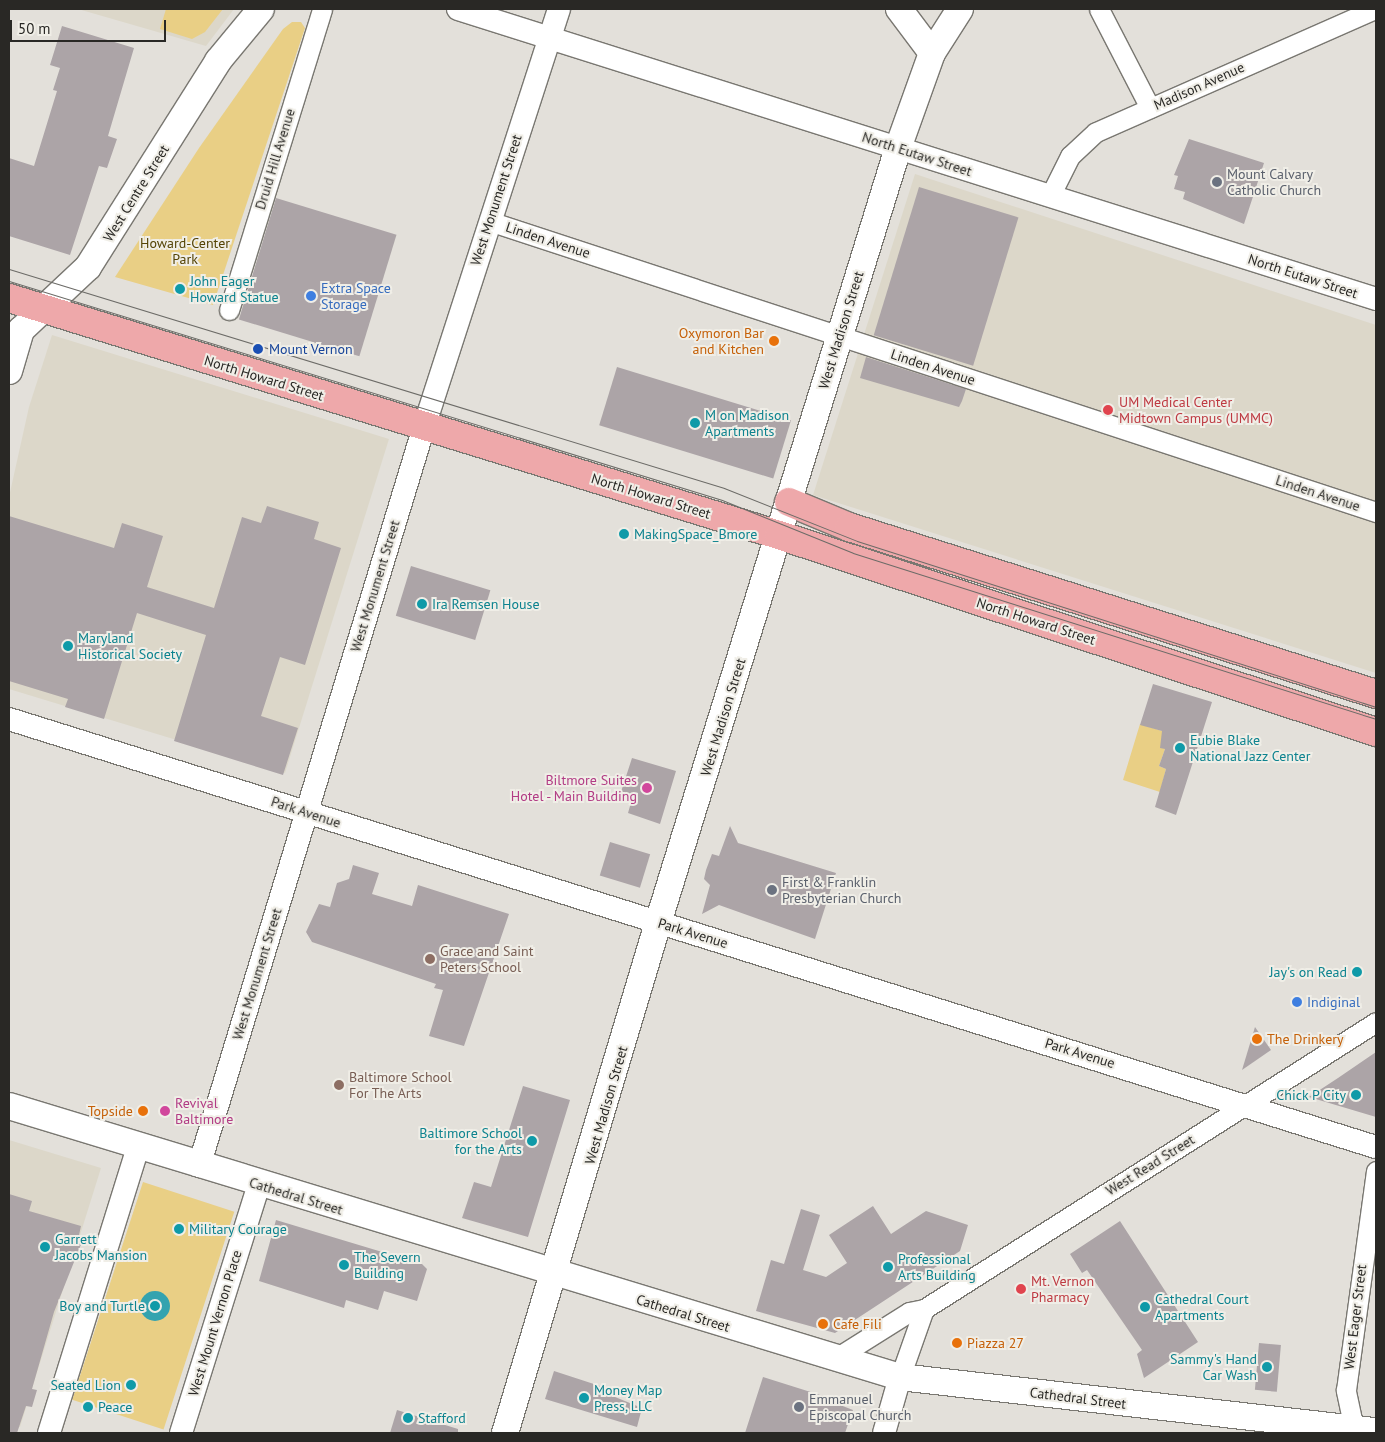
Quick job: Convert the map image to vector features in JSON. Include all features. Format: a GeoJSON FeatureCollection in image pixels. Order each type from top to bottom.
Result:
{"type":"FeatureCollection","features":[{"type":"Feature","properties":{"kind":"main road","name":"West Centre Street"},"geometry":{"type":"LineString","coordinates":[[9,371],[21,330],[45,310],[88,267],[218,61],[261,9]]}},
{"type":"Feature","properties":{"kind":"main road"},"geometry":{"type":"LineString","coordinates":[[900,9],[932,53]]}},
{"type":"Feature","properties":{"kind":"main road","name":"West Madison Street"},"geometry":{"type":"LineString","coordinates":[[505,1433],[555,1274],[658,923],[898,148],[932,53],[960,9]]}},
{"type":"Feature","properties":{"kind":"main road","name":"North Howard Street"},"geometry":{"type":"LineString","coordinates":[[9,298],[779,535],[1376,732]]}},
{"type":"Feature","properties":{"kind":"main road"},"geometry":{"type":"LineString","coordinates":[[789,502],[849,528],[1376,694]]}},
{"type":"Feature","properties":{"kind":"main road","name":"Cathedral Street"},"geometry":{"type":"LineString","coordinates":[[9,1106],[138,1148],[900,1377],[1362,1431]]}},
{"type":"Feature","properties":{"kind":"street","name":"Druid Hill Avenue"},"geometry":{"type":"LineString","coordinates":[[229,310],[322,9]]}},
{"type":"Feature","properties":{"kind":"street","name":"North Eutaw Street"},"geometry":{"type":"LineString","coordinates":[[458,9],[1376,298]]}},
{"type":"Feature","properties":{"kind":"street","name":"West Monument Street"},"geometry":{"type":"LineString","coordinates":[[199,1166],[424,427],[548,36],[559,9]]}},
{"type":"Feature","properties":{"kind":"street"},"geometry":{"type":"LineString","coordinates":[[1099,9],[1150,108]]}},
{"type":"Feature","properties":{"kind":"street","name":"Madison Avenue"},"geometry":{"type":"LineString","coordinates":[[1050,196],[1083,142],[1150,108],[1375,9]]}},
{"type":"Feature","properties":{"kind":"street","name":"Linden Avenue"},"geometry":{"type":"LineString","coordinates":[[489,221],[1376,512]]}},
{"type":"Feature","properties":{"kind":"street","name":"Park Avenue"},"geometry":{"type":"LineString","coordinates":[[9,719],[658,923],[1248,1104],[1376,1148]]}},
{"type":"Feature","properties":{"kind":"street","name":"West Read Street"},"geometry":{"type":"LineString","coordinates":[[836,1358],[909,1312],[924,1309],[1376,1022]]}},
{"type":"Feature","properties":{"kind":"street"},"geometry":{"type":"LineString","coordinates":[[49,1433],[138,1148]]}},
{"type":"Feature","properties":{"kind":"street","name":"West Eager Street"},"geometry":{"type":"LineString","coordinates":[[1362,1431],[1346,1390],[1376,1171]]}},
{"type":"Feature","properties":{"kind":"street","name":"West Mount Vernon Place"},"geometry":{"type":"LineString","coordinates":[[181,1433],[259,1184]]}},
{"type":"Feature","properties":{"kind":"street"},"geometry":{"type":"LineString","coordinates":[[884,1433],[900,1377],[924,1309]]}},
{"type":"Feature","properties":{"kind":"shaded area"},"geometry":{"type":"Polygon","coordinates":[[[78,9],[234,9],[206,46],[78,9]]]}},
{"type":"Feature","properties":{"kind":"shaded area","name":"UM Medical Center Midtown Campus (UMMC)"},"geometry":{"type":"Polygon","coordinates":[[[915,174],[1376,325],[1376,673],[813,495],[915,174]]]}},
{"type":"Feature","properties":{"kind":"shaded area","name":"Maryland Historical Society"},"geometry":{"type":"Polygon","coordinates":[[[52,335],[389,439],[285,773],[9,689],[9,497],[29,407],[52,335]]]}},
{"type":"Feature","properties":{"kind":"shaded area"},"geometry":{"type":"Polygon","coordinates":[[[9,1140],[101,1168],[20,1427],[9,1426],[9,1140]]]}},
{"type":"Feature","properties":{"kind":"green space"},"geometry":{"type":"Polygon","coordinates":[[[166,9],[223,9],[205,32],[192,39],[160,29],[166,9]]]}},
{"type":"Feature","properties":{"kind":"green space","name":"Howard-Center Park"},"geometry":{"type":"Polygon","coordinates":[[[292,22],[301,22],[305,28],[213,305],[115,277],[199,148],[283,29],[292,22]]]}},
{"type":"Feature","properties":{"kind":"green space"},"geometry":{"type":"Polygon","coordinates":[[[1140,724],[1162,731],[1165,749],[1159,766],[1166,769],[1160,792],[1123,780],[1140,724]]]}},
{"type":"Feature","properties":{"kind":"green space"},"geometry":{"type":"Polygon","coordinates":[[[143,1182],[234,1212],[164,1429],[72,1400],[143,1182]]]}},
{"type":"Feature","properties":{"kind":"water"},"geometry":{"type":"Polygon","coordinates":[[[155,1291],[161,1292],[169,1300],[169,1312],[161,1320],[155,1321],[149,1320],[141,1312],[140,1306],[141,1300],[149,1292],[155,1291]]]}},
{"type":"Feature","properties":{"kind":"building"},"geometry":{"type":"Polygon","coordinates":[[[62,26],[134,48],[108,136],[117,139],[107,168],[99,166],[70,255],[9,236],[9,158],[34,166],[57,91],[53,90],[60,68],[50,65],[62,26]]]}},
{"type":"Feature","properties":{"kind":"building","name":"Mount Calvary Catholic Church"},"geometry":{"type":"Polygon","coordinates":[[[1189,139],[1264,163],[1244,224],[1183,199],[1185,192],[1174,189],[1178,176],[1174,175],[1189,139]]]}},
{"type":"Feature","properties":{"kind":"building"},"geometry":{"type":"Polygon","coordinates":[[[919,187],[1018,217],[973,366],[874,335],[919,187]]]}},
{"type":"Feature","properties":{"kind":"building","name":"Extra Space Storage"},"geometry":{"type":"Polygon","coordinates":[[[276,198],[396,235],[359,356],[239,319],[276,198]]]}},
{"type":"Feature","properties":{"kind":"building"},"geometry":{"type":"Polygon","coordinates":[[[866,357],[966,389],[962,401],[959,407],[860,378],[866,357]]]}},
{"type":"Feature","properties":{"kind":"building","name":"M on Madison Apartments"},"geometry":{"type":"Polygon","coordinates":[[[617,367],[791,420],[773,479],[599,425],[617,367]]]}},
{"type":"Feature","properties":{"kind":"building","name":"Maryland Historical Society"},"geometry":{"type":"Polygon","coordinates":[[[267,506],[319,522],[314,539],[341,548],[305,665],[280,657],[261,716],[298,728],[283,775],[174,741],[206,635],[137,613],[104,719],[65,707],[68,699],[9,681],[9,516],[114,548],[122,523],[163,536],[147,587],[214,608],[242,517],[261,523],[267,506]]]}},
{"type":"Feature","properties":{"kind":"building","name":"Ira Remsen House"},"geometry":{"type":"Polygon","coordinates":[[[411,566],[490,590],[475,640],[396,616],[411,566]]]}},
{"type":"Feature","properties":{"kind":"building","name":"Eubie Blake National Jazz Center"},"geometry":{"type":"Polygon","coordinates":[[[1153,684],[1212,702],[1176,815],[1155,807],[1166,769],[1159,766],[1165,749],[1160,748],[1162,731],[1140,725],[1153,684]]]}},
{"type":"Feature","properties":{"kind":"building","name":"Biltmore Suites Hotel - Main Building"},"geometry":{"type":"Polygon","coordinates":[[[632,758],[676,771],[660,824],[628,813],[632,799],[620,795],[632,758]]]}},
{"type":"Feature","properties":{"kind":"building","name":"First & Franklin Presbyterian Church"},"geometry":{"type":"Polygon","coordinates":[[[730,826],[738,843],[836,873],[815,939],[719,905],[702,914],[710,885],[704,879],[706,870],[712,854],[719,856],[730,826]]]}},
{"type":"Feature","properties":{"kind":"building"},"geometry":{"type":"Polygon","coordinates":[[[610,842],[650,854],[640,888],[600,875],[610,842]]]}},
{"type":"Feature","properties":{"kind":"building","name":"Grace and Saint Peters School"},"geometry":{"type":"Polygon","coordinates":[[[353,865],[379,873],[372,894],[412,906],[418,885],[509,914],[464,1046],[429,1036],[443,990],[434,988],[436,984],[312,942],[306,932],[319,904],[330,907],[337,883],[349,879],[353,865]]]}},
{"type":"Feature","properties":{"kind":"building","name":"The Drinkery"},"geometry":{"type":"Polygon","coordinates":[[[1255,1027],[1271,1050],[1242,1070],[1255,1027]]]}},
{"type":"Feature","properties":{"kind":"building"},"geometry":{"type":"Polygon","coordinates":[[[1376,1052],[1376,1117],[1309,1097],[1338,1078],[1376,1052]]]}},
{"type":"Feature","properties":{"kind":"building","name":"Baltimore School for the Arts"},"geometry":{"type":"Polygon","coordinates":[[[523,1086],[570,1100],[528,1237],[462,1218],[474,1182],[491,1187],[523,1086]]]}},
{"type":"Feature","properties":{"kind":"building","name":"Garrett Jacobs Mansion"},"geometry":{"type":"Polygon","coordinates":[[[9,1194],[32,1201],[29,1211],[81,1226],[79,1235],[84,1237],[54,1312],[32,1389],[37,1390],[32,1407],[26,1406],[17,1433],[9,1433],[9,1194]]]}},
{"type":"Feature","properties":{"kind":"building","name":"Professional Arts Building"},"geometry":{"type":"Polygon","coordinates":[[[873,1206],[891,1234],[926,1211],[968,1225],[960,1251],[835,1333],[756,1311],[771,1260],[784,1264],[801,1209],[820,1215],[803,1270],[826,1277],[847,1263],[829,1235],[873,1206]]]}},
{"type":"Feature","properties":{"kind":"building","name":"The Severn Building"},"geometry":{"type":"Polygon","coordinates":[[[276,1220],[422,1264],[427,1269],[417,1301],[384,1291],[378,1310],[346,1300],[344,1308],[259,1281],[276,1220]]]}},
{"type":"Feature","properties":{"kind":"building","name":"Cathedral Court Apartments"},"geometry":{"type":"Polygon","coordinates":[[[1120,1221],[1198,1342],[1144,1378],[1137,1354],[1142,1350],[1087,1270],[1082,1273],[1070,1254],[1120,1221]]]}},
{"type":"Feature","properties":{"kind":"building","name":"Sammy's Hand Car Wash"},"geometry":{"type":"Polygon","coordinates":[[[1259,1343],[1281,1345],[1277,1392],[1255,1390],[1259,1343]]]}},
{"type":"Feature","properties":{"kind":"building","name":"Money Map Press, LLC"},"geometry":{"type":"Polygon","coordinates":[[[554,1371],[600,1386],[598,1390],[642,1408],[637,1427],[545,1399],[554,1371]]]}},
{"type":"Feature","properties":{"kind":"building","name":"Emmanuel Episcopal Church"},"geometry":{"type":"Polygon","coordinates":[[[763,1377],[836,1400],[835,1403],[853,1410],[845,1433],[745,1433],[763,1377]]]}},
{"type":"Feature","properties":{"kind":"building","name":"Stafford"},"geometry":{"type":"Polygon","coordinates":[[[397,1410],[458,1429],[458,1433],[390,1433],[397,1410]]]}},
{"type":"Feature","properties":{"kind":"tram line"},"geometry":{"type":"LineString","coordinates":[[9,269],[724,488],[857,541],[1376,707]]}},
{"type":"Feature","properties":{"kind":"tram line"},"geometry":{"type":"LineString","coordinates":[[9,281],[722,500],[853,553],[1376,719]]}},
{"type":"Feature","properties":{"kind":"place","name":"Mount Calvary Catholic Church"},"geometry":{"type":"Point","coordinates":[1217,182]}},
{"type":"Feature","properties":{"kind":"place","name":"John Eager Howard Statue"},"geometry":{"type":"Point","coordinates":[180,289]}},
{"type":"Feature","properties":{"kind":"place","name":"Extra Space Storage"},"geometry":{"type":"Point","coordinates":[311,296]}},
{"type":"Feature","properties":{"kind":"place","name":"Oxymoron Bar and Kitchen"},"geometry":{"type":"Point","coordinates":[774,341]}},
{"type":"Feature","properties":{"kind":"place","name":"Mount Vernon"},"geometry":{"type":"Point","coordinates":[258,349]}},
{"type":"Feature","properties":{"kind":"place","name":"UM Medical Center Midtown Campus (UMMC)"},"geometry":{"type":"Point","coordinates":[1108,410]}},
{"type":"Feature","properties":{"kind":"place","name":"M on Madison Apartments"},"geometry":{"type":"Point","coordinates":[695,423]}},
{"type":"Feature","properties":{"kind":"place","name":"MakingSpace_Bmore"},"geometry":{"type":"Point","coordinates":[624,534]}},
{"type":"Feature","properties":{"kind":"place","name":"Ira Remsen House"},"geometry":{"type":"Point","coordinates":[422,604]}},
{"type":"Feature","properties":{"kind":"place","name":"Maryland Historical Society"},"geometry":{"type":"Point","coordinates":[68,646]}},
{"type":"Feature","properties":{"kind":"place","name":"Eubie Blake National Jazz Center"},"geometry":{"type":"Point","coordinates":[1180,748]}},
{"type":"Feature","properties":{"kind":"place","name":"Biltmore Suites Hotel - Main Building"},"geometry":{"type":"Point","coordinates":[647,788]}},
{"type":"Feature","properties":{"kind":"place","name":"First & Franklin Presbyterian Church"},"geometry":{"type":"Point","coordinates":[772,890]}},
{"type":"Feature","properties":{"kind":"place","name":"Grace and Saint Peters School"},"geometry":{"type":"Point","coordinates":[430,959]}},
{"type":"Feature","properties":{"kind":"place","name":"Jay's on Read"},"geometry":{"type":"Point","coordinates":[1357,972]}},
{"type":"Feature","properties":{"kind":"place","name":"Indiginal"},"geometry":{"type":"Point","coordinates":[1297,1002]}},
{"type":"Feature","properties":{"kind":"place","name":"The Drinkery"},"geometry":{"type":"Point","coordinates":[1257,1039]}},
{"type":"Feature","properties":{"kind":"place","name":"Baltimore School For The Arts"},"geometry":{"type":"Point","coordinates":[339,1085]}},
{"type":"Feature","properties":{"kind":"place","name":"Chick P City"},"geometry":{"type":"Point","coordinates":[1356,1095]}},
{"type":"Feature","properties":{"kind":"place","name":"Topside"},"geometry":{"type":"Point","coordinates":[143,1111]}},
{"type":"Feature","properties":{"kind":"place","name":"Revival Baltimore"},"geometry":{"type":"Point","coordinates":[165,1111]}},
{"type":"Feature","properties":{"kind":"place","name":"Baltimore School for the Arts"},"geometry":{"type":"Point","coordinates":[532,1141]}},
{"type":"Feature","properties":{"kind":"place","name":"Military Courage"},"geometry":{"type":"Point","coordinates":[179,1229]}},
{"type":"Feature","properties":{"kind":"place","name":"Garrett Jacobs Mansion"},"geometry":{"type":"Point","coordinates":[45,1247]}},
{"type":"Feature","properties":{"kind":"place","name":"The Severn Building"},"geometry":{"type":"Point","coordinates":[344,1265]}},
{"type":"Feature","properties":{"kind":"place","name":"Professional Arts Building"},"geometry":{"type":"Point","coordinates":[888,1267]}},
{"type":"Feature","properties":{"kind":"place","name":"Mt. Vernon Pharmacy"},"geometry":{"type":"Point","coordinates":[1021,1289]}},
{"type":"Feature","properties":{"kind":"place","name":"Boy and Turtle"},"geometry":{"type":"Point","coordinates":[155,1306]}},
{"type":"Feature","properties":{"kind":"place","name":"Cathedral Court Apartments"},"geometry":{"type":"Point","coordinates":[1145,1307]}},
{"type":"Feature","properties":{"kind":"place","name":"Cafe Fili"},"geometry":{"type":"Point","coordinates":[823,1324]}},
{"type":"Feature","properties":{"kind":"place","name":"Piazza 27"},"geometry":{"type":"Point","coordinates":[957,1343]}},
{"type":"Feature","properties":{"kind":"place","name":"Sammy's Hand Car Wash"},"geometry":{"type":"Point","coordinates":[1267,1367]}},
{"type":"Feature","properties":{"kind":"place","name":"Seated Lion"},"geometry":{"type":"Point","coordinates":[131,1385]}},
{"type":"Feature","properties":{"kind":"place","name":"Money Map Press, LLC"},"geometry":{"type":"Point","coordinates":[584,1398]}},
{"type":"Feature","properties":{"kind":"place","name":"Peace"},"geometry":{"type":"Point","coordinates":[88,1407]}},
{"type":"Feature","properties":{"kind":"place","name":"Emmanuel Episcopal Church"},"geometry":{"type":"Point","coordinates":[799,1407]}},
{"type":"Feature","properties":{"kind":"place","name":"Stafford"},"geometry":{"type":"Point","coordinates":[408,1418]}}]}
